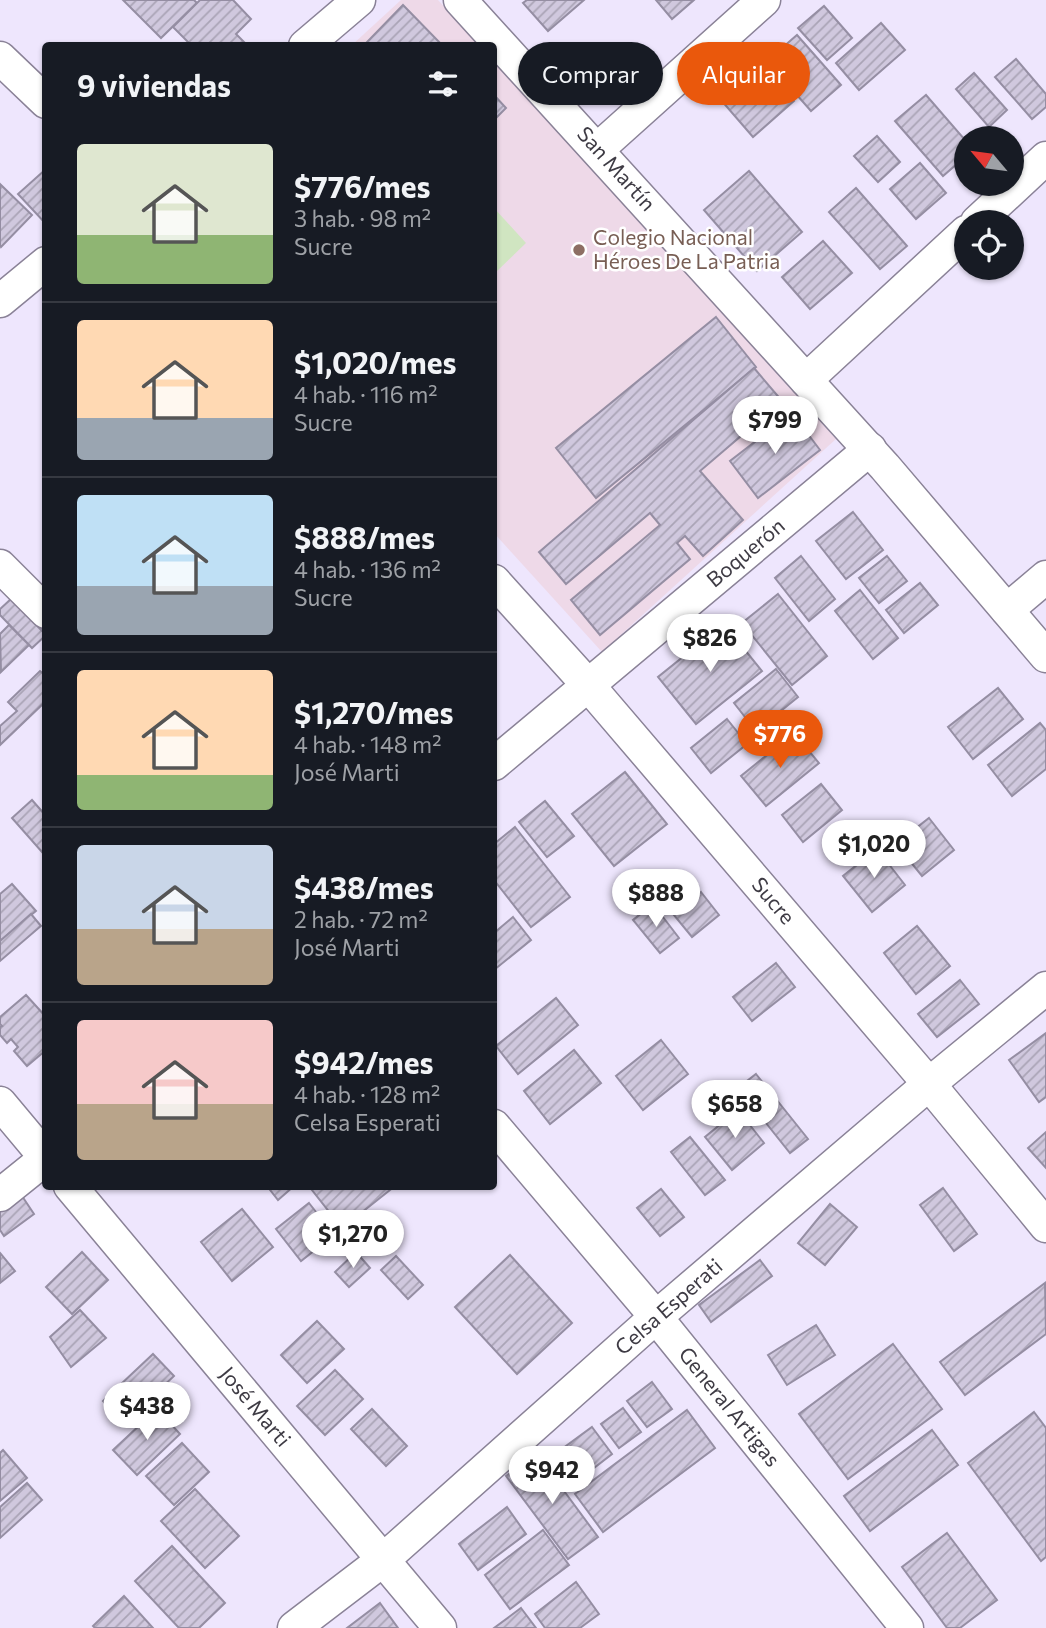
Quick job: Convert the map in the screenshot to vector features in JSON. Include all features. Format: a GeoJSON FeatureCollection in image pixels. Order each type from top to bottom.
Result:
{"type":"FeatureCollection","features":[{"type":"Feature","properties":{"kind":"street"},"geometry":{"type":"LineString","coordinates":[[310,42],[359,0]]}},
{"type":"Feature","properties":{"kind":"street","name":"San Martín"},"geometry":{"type":"LineString","coordinates":[[460,0],[870,449],[1046,656]]}},
{"type":"Feature","properties":{"kind":"street"},"geometry":{"type":"LineString","coordinates":[[598,149],[764,0]]}},
{"type":"Feature","properties":{"kind":"street"},"geometry":{"type":"LineString","coordinates":[[0,58],[42,98]]}},
{"type":"Feature","properties":{"kind":"street"},"geometry":{"type":"LineString","coordinates":[[990,210],[1046,158]]}},
{"type":"Feature","properties":{"kind":"street"},"geometry":{"type":"LineString","coordinates":[[806,380],[954,243]]}},
{"type":"Feature","properties":{"kind":"street"},"geometry":{"type":"LineString","coordinates":[[0,301],[42,266]]}},
{"type":"Feature","properties":{"kind":"street","name":"Boquerón"},"geometry":{"type":"LineString","coordinates":[[497,762],[870,449]]}},
{"type":"Feature","properties":{"kind":"street"},"geometry":{"type":"LineString","coordinates":[[0,566],[42,608]]}},
{"type":"Feature","properties":{"kind":"street"},"geometry":{"type":"LineString","coordinates":[[1007,610],[1046,577]]}},
{"type":"Feature","properties":{"kind":"street","name":"Sucre"},"geometry":{"type":"LineString","coordinates":[[497,584],[589,685],[929,1084],[1046,1226]]}},
{"type":"Feature","properties":{"kind":"street","name":"Celsa Esperati"},"geometry":{"type":"LineString","coordinates":[[294,1628],[383,1560],[656,1317],[1046,988]]}},
{"type":"Feature","properties":{"kind":"street"},"geometry":{"type":"LineString","coordinates":[[0,1103],[42,1153]]}},
{"type":"Feature","properties":{"kind":"street","name":"General Artigas"},"geometry":{"type":"LineString","coordinates":[[497,1130],[656,1317],[907,1628]]}},
{"type":"Feature","properties":{"kind":"street"},"geometry":{"type":"LineString","coordinates":[[0,1195],[42,1161]]}},
{"type":"Feature","properties":{"kind":"street","name":"José Marti"},"geometry":{"type":"LineString","coordinates":[[73,1190],[440,1628]]}},
{"type":"Feature","properties":{"kind":"shaded area"},"geometry":{"type":"Polygon","coordinates":[[[401,0],[438,0],[476,42],[355,42],[401,0]]]}},
{"type":"Feature","properties":{"kind":"shaded area","name":"Colegio Nacional Héroes De La Patria"},"geometry":{"type":"Polygon","coordinates":[[[497,64],[518,88],[518,105],[534,105],[836,439],[602,652],[497,536],[497,64]]]}},
{"type":"Feature","properties":{"kind":"green space"},"geometry":{"type":"Polygon","coordinates":[[[497,211],[526,243],[497,271],[497,211]]]}},
{"type":"Feature","properties":{"kind":"building"},"geometry":{"type":"Polygon","coordinates":[[[123,0],[194,0],[197,3],[161,38],[123,0]]]}},
{"type":"Feature","properties":{"kind":"building"},"geometry":{"type":"Polygon","coordinates":[[[200,0],[233,0],[251,19],[236,34],[244,42],[188,42],[173,27],[200,0]]]}},
{"type":"Feature","properties":{"kind":"building"},"geometry":{"type":"Polygon","coordinates":[[[527,0],[584,0],[548,31],[523,3],[527,0]]]}},
{"type":"Feature","properties":{"kind":"building"},"geometry":{"type":"Polygon","coordinates":[[[656,0],[694,0],[672,19],[656,0]]]}},
{"type":"Feature","properties":{"kind":"building"},"geometry":{"type":"Polygon","coordinates":[[[403,5],[439,42],[367,42],[403,5]]]}},
{"type":"Feature","properties":{"kind":"building"},"geometry":{"type":"Polygon","coordinates":[[[824,6],[852,38],[827,60],[798,28],[824,6]]]}},
{"type":"Feature","properties":{"kind":"building"},"geometry":{"type":"Polygon","coordinates":[[[881,23],[905,50],[859,90],[836,63],[881,23]]]}},
{"type":"Feature","properties":{"kind":"building"},"geometry":{"type":"Polygon","coordinates":[[[797,35],[803,42],[789,42],[797,35]]]}},
{"type":"Feature","properties":{"kind":"building"},"geometry":{"type":"Polygon","coordinates":[[[810,50],[841,85],[811,111],[806,105],[810,105],[810,50]]]}},
{"type":"Feature","properties":{"kind":"building"},"geometry":{"type":"Polygon","coordinates":[[[1016,59],[1046,94],[1046,107],[1032,119],[995,77],[1016,59]]]}},
{"type":"Feature","properties":{"kind":"building"},"geometry":{"type":"Polygon","coordinates":[[[974,73],[1007,110],[988,126],[956,89],[974,73]]]}},
{"type":"Feature","properties":{"kind":"building"},"geometry":{"type":"Polygon","coordinates":[[[926,95],[954,127],[954,166],[943,176],[895,121],[926,95]]]}},
{"type":"Feature","properties":{"kind":"building"},"geometry":{"type":"Polygon","coordinates":[[[497,98],[506,108],[497,117],[497,98]]]}},
{"type":"Feature","properties":{"kind":"building"},"geometry":{"type":"Polygon","coordinates":[[[725,105],[789,105],[753,137],[725,105]]]}},
{"type":"Feature","properties":{"kind":"building"},"geometry":{"type":"Polygon","coordinates":[[[877,136],[900,162],[878,182],[854,156],[877,136]]]}},
{"type":"Feature","properties":{"kind":"building"},"geometry":{"type":"Polygon","coordinates":[[[920,163],[946,193],[916,219],[890,189],[920,163]]]}},
{"type":"Feature","properties":{"kind":"building"},"geometry":{"type":"Polygon","coordinates":[[[749,171],[802,232],[757,271],[704,210],[749,171]]]}},
{"type":"Feature","properties":{"kind":"building"},"geometry":{"type":"Polygon","coordinates":[[[42,173],[42,220],[18,194],[42,173]]]}},
{"type":"Feature","properties":{"kind":"building"},"geometry":{"type":"Polygon","coordinates":[[[0,184],[32,215],[1,247],[0,245],[0,184]]]}},
{"type":"Feature","properties":{"kind":"building"},"geometry":{"type":"Polygon","coordinates":[[[856,188],[907,246],[880,269],[829,212],[856,188]]]}},
{"type":"Feature","properties":{"kind":"building"},"geometry":{"type":"Polygon","coordinates":[[[823,241],[852,273],[810,309],[782,277],[823,241]]]}},
{"type":"Feature","properties":{"kind":"building"},"geometry":{"type":"Polygon","coordinates":[[[716,317],[756,367],[596,498],[556,448],[716,317]]]}},
{"type":"Feature","properties":{"kind":"building"},"geometry":{"type":"Polygon","coordinates":[[[754,368],[782,401],[700,471],[743,520],[703,556],[685,536],[677,543],[690,559],[600,635],[571,600],[660,525],[650,513],[566,584],[539,552],[754,368]]]}},
{"type":"Feature","properties":{"kind":"building"},"geometry":{"type":"Polygon","coordinates":[[[792,413],[820,450],[758,498],[730,461],[792,413]]]}},
{"type":"Feature","properties":{"kind":"building"},"geometry":{"type":"Polygon","coordinates":[[[853,512],[883,550],[846,579],[816,541],[853,512]]]}},
{"type":"Feature","properties":{"kind":"building"},"geometry":{"type":"Polygon","coordinates":[[[801,556],[835,599],[809,621],[775,578],[801,556]]]}},
{"type":"Feature","properties":{"kind":"building"},"geometry":{"type":"Polygon","coordinates":[[[887,556],[907,581],[879,603],[859,578],[887,556]]]}},
{"type":"Feature","properties":{"kind":"building"},"geometry":{"type":"Polygon","coordinates":[[[920,583],[938,605],[904,633],[886,610],[920,583]]]}},
{"type":"Feature","properties":{"kind":"building"},"geometry":{"type":"Polygon","coordinates":[[[860,590],[898,638],[873,659],[835,611],[860,590]]]}},
{"type":"Feature","properties":{"kind":"building"},"geometry":{"type":"Polygon","coordinates":[[[778,594],[827,656],[792,685],[742,623],[778,594]]]}},
{"type":"Feature","properties":{"kind":"building"},"geometry":{"type":"Polygon","coordinates":[[[11,599],[42,631],[42,639],[32,648],[0,615],[0,609],[11,599]]]}},
{"type":"Feature","properties":{"kind":"building"},"geometry":{"type":"Polygon","coordinates":[[[724,624],[762,671],[696,724],[658,677],[724,624]]]}},
{"type":"Feature","properties":{"kind":"building"},"geometry":{"type":"Polygon","coordinates":[[[9,625],[29,645],[1,672],[0,634],[9,625]]]}},
{"type":"Feature","properties":{"kind":"building"},"geometry":{"type":"Polygon","coordinates":[[[776,669],[798,697],[756,731],[734,703],[776,669]]]}},
{"type":"Feature","properties":{"kind":"building"},"geometry":{"type":"Polygon","coordinates":[[[40,671],[42,673],[42,705],[0,745],[0,726],[17,711],[8,702],[40,671]]]}},
{"type":"Feature","properties":{"kind":"building"},"geometry":{"type":"Polygon","coordinates":[[[998,688],[1023,719],[973,759],[948,727],[998,688]]]}},
{"type":"Feature","properties":{"kind":"building"},"geometry":{"type":"Polygon","coordinates":[[[727,719],[747,744],[711,773],[691,748],[727,719]]]}},
{"type":"Feature","properties":{"kind":"building"},"geometry":{"type":"Polygon","coordinates":[[[1040,723],[1046,730],[1046,769],[1012,796],[988,765],[1040,723]]]}},
{"type":"Feature","properties":{"kind":"building"},"geometry":{"type":"Polygon","coordinates":[[[794,733],[819,763],[766,806],[741,776],[794,733]]]}},
{"type":"Feature","properties":{"kind":"building"},"geometry":{"type":"Polygon","coordinates":[[[625,772],[667,824],[614,866],[572,814],[625,772]]]}},
{"type":"Feature","properties":{"kind":"building"},"geometry":{"type":"Polygon","coordinates":[[[821,784],[842,810],[803,842],[782,815],[821,784]]]}},
{"type":"Feature","properties":{"kind":"building"},"geometry":{"type":"Polygon","coordinates":[[[32,800],[42,811],[42,852],[12,818],[32,800]]]}},
{"type":"Feature","properties":{"kind":"building"},"geometry":{"type":"Polygon","coordinates":[[[545,801],[574,836],[547,857],[519,822],[545,801]]]}},
{"type":"Feature","properties":{"kind":"building"},"geometry":{"type":"Polygon","coordinates":[[[929,818],[954,850],[922,876],[896,844],[929,818]]]}},
{"type":"Feature","properties":{"kind":"building"},"geometry":{"type":"Polygon","coordinates":[[[515,827],[570,897],[531,927],[497,884],[497,842],[515,827]]]}},
{"type":"Feature","properties":{"kind":"building"},"geometry":{"type":"Polygon","coordinates":[[[877,849],[905,885],[872,912],[843,876],[877,849]]]}},
{"type":"Feature","properties":{"kind":"building"},"geometry":{"type":"Polygon","coordinates":[[[12,884],[36,911],[0,941],[0,894],[12,884]]]}},
{"type":"Feature","properties":{"kind":"building"},"geometry":{"type":"Polygon","coordinates":[[[701,892],[719,915],[692,937],[673,914],[701,892]]]}},
{"type":"Feature","properties":{"kind":"building"},"geometry":{"type":"Polygon","coordinates":[[[653,904],[679,938],[660,953],[633,920],[653,904]]]}},
{"type":"Feature","properties":{"kind":"building"},"geometry":{"type":"Polygon","coordinates":[[[31,914],[41,926],[0,961],[0,941],[31,914]]]}},
{"type":"Feature","properties":{"kind":"building"},"geometry":{"type":"Polygon","coordinates":[[[513,917],[531,940],[497,968],[497,930],[513,917]]]}},
{"type":"Feature","properties":{"kind":"building"},"geometry":{"type":"Polygon","coordinates":[[[917,926],[950,966],[916,994],[884,953],[917,926]]]}},
{"type":"Feature","properties":{"kind":"building"},"geometry":{"type":"Polygon","coordinates":[[[776,963],[795,987],[752,1021],[733,997],[776,963]]]}},
{"type":"Feature","properties":{"kind":"building"},"geometry":{"type":"Polygon","coordinates":[[[960,980],[979,1004],[937,1037],[918,1014],[960,980]]]}},
{"type":"Feature","properties":{"kind":"building"},"geometry":{"type":"Polygon","coordinates":[[[26,995],[42,1013],[42,1053],[27,1066],[14,1051],[18,1047],[11,1039],[7,1043],[0,1035],[0,1017],[26,995]]]}},
{"type":"Feature","properties":{"kind":"building"},"geometry":{"type":"Polygon","coordinates":[[[556,998],[578,1025],[518,1074],[497,1045],[556,998]]]}},
{"type":"Feature","properties":{"kind":"building"},"geometry":{"type":"Polygon","coordinates":[[[1046,1033],[1046,1097],[1039,1102],[1009,1060],[1046,1033]]]}},
{"type":"Feature","properties":{"kind":"building"},"geometry":{"type":"Polygon","coordinates":[[[661,1040],[688,1074],[643,1110],[616,1076],[661,1040]]]}},
{"type":"Feature","properties":{"kind":"building"},"geometry":{"type":"Polygon","coordinates":[[[574,1050],[601,1083],[550,1124],[524,1091],[574,1050]]]}},
{"type":"Feature","properties":{"kind":"building"},"geometry":{"type":"Polygon","coordinates":[[[756,1074],[808,1139],[790,1153],[738,1088],[756,1074]]]}},
{"type":"Feature","properties":{"kind":"building"},"geometry":{"type":"Polygon","coordinates":[[[738,1110],[764,1143],[732,1170],[705,1137],[738,1110]]]}},
{"type":"Feature","properties":{"kind":"building"},"geometry":{"type":"Polygon","coordinates":[[[1046,1132],[1046,1168],[1028,1148],[1046,1132]]]}},
{"type":"Feature","properties":{"kind":"building"},"geometry":{"type":"Polygon","coordinates":[[[690,1137],[725,1180],[705,1195],[671,1152],[690,1137]]]}},
{"type":"Feature","properties":{"kind":"building"},"geometry":{"type":"Polygon","coordinates":[[[943,1188],[977,1234],[954,1251],[920,1205],[943,1188]]]}},
{"type":"Feature","properties":{"kind":"building"},"geometry":{"type":"Polygon","coordinates":[[[661,1189],[684,1217],[660,1236],[637,1208],[661,1189]]]}},
{"type":"Feature","properties":{"kind":"building"},"geometry":{"type":"Polygon","coordinates":[[[18,1190],[34,1214],[4,1236],[0,1230],[0,1203],[18,1190]]]}},
{"type":"Feature","properties":{"kind":"building"},"geometry":{"type":"Polygon","coordinates":[[[270,1190],[289,1190],[278,1200],[270,1190]]]}},
{"type":"Feature","properties":{"kind":"building"},"geometry":{"type":"Polygon","coordinates":[[[312,1190],[390,1190],[342,1228],[312,1190]]]}},
{"type":"Feature","properties":{"kind":"building"},"geometry":{"type":"Polygon","coordinates":[[[309,1203],[334,1235],[301,1261],[276,1229],[309,1203]]]}},
{"type":"Feature","properties":{"kind":"building"},"geometry":{"type":"Polygon","coordinates":[[[830,1204],[857,1227],[825,1265],[798,1243],[830,1204]]]}},
{"type":"Feature","properties":{"kind":"building"},"geometry":{"type":"Polygon","coordinates":[[[242,1209],[273,1247],[232,1281],[201,1242],[242,1209]]]}},
{"type":"Feature","properties":{"kind":"building"},"geometry":{"type":"Polygon","coordinates":[[[82,1252],[108,1280],[72,1314],[46,1287],[82,1252]]]}},
{"type":"Feature","properties":{"kind":"building"},"geometry":{"type":"Polygon","coordinates":[[[356,1252],[370,1268],[349,1287],[335,1272],[356,1252]]]}},
{"type":"Feature","properties":{"kind":"building"},"geometry":{"type":"Polygon","coordinates":[[[0,1253],[15,1271],[0,1283],[0,1253]]]}},
{"type":"Feature","properties":{"kind":"building"},"geometry":{"type":"Polygon","coordinates":[[[510,1255],[572,1323],[517,1374],[455,1307],[510,1255]]]}},
{"type":"Feature","properties":{"kind":"building"},"geometry":{"type":"Polygon","coordinates":[[[396,1256],[423,1285],[408,1299],[381,1270],[396,1256]]]}},
{"type":"Feature","properties":{"kind":"building"},"geometry":{"type":"Polygon","coordinates":[[[760,1260],[772,1276],[711,1322],[699,1305],[760,1260]]]}},
{"type":"Feature","properties":{"kind":"building"},"geometry":{"type":"Polygon","coordinates":[[[1045,1283],[1046,1334],[965,1395],[940,1362],[1045,1283]]]}},
{"type":"Feature","properties":{"kind":"building"},"geometry":{"type":"Polygon","coordinates":[[[80,1310],[106,1338],[71,1367],[50,1337],[80,1310]]]}},
{"type":"Feature","properties":{"kind":"building"},"geometry":{"type":"Polygon","coordinates":[[[317,1321],[344,1349],[307,1383],[281,1355],[317,1321]]]}},
{"type":"Feature","properties":{"kind":"building"},"geometry":{"type":"Polygon","coordinates":[[[816,1325],[835,1355],[787,1385],[768,1355],[816,1325]]]}},
{"type":"Feature","properties":{"kind":"building"},"geometry":{"type":"Polygon","coordinates":[[[893,1344],[942,1409],[848,1479],[799,1414],[893,1344]]]}},
{"type":"Feature","properties":{"kind":"building"},"geometry":{"type":"Polygon","coordinates":[[[153,1354],[174,1376],[124,1423],[103,1401],[153,1354]]]}},
{"type":"Feature","properties":{"kind":"building"},"geometry":{"type":"Polygon","coordinates":[[[335,1370],[363,1399],[325,1435],[297,1406],[335,1370]]]}},
{"type":"Feature","properties":{"kind":"building"},"geometry":{"type":"Polygon","coordinates":[[[652,1382],[672,1409],[647,1427],[627,1401],[652,1382]]]}},
{"type":"Feature","properties":{"kind":"building"},"geometry":{"type":"Polygon","coordinates":[[[623,1408],[641,1432],[619,1448],[601,1424],[623,1408]]]}},
{"type":"Feature","properties":{"kind":"building"},"geometry":{"type":"Polygon","coordinates":[[[157,1409],[180,1434],[137,1475],[113,1450],[157,1409]]]}},
{"type":"Feature","properties":{"kind":"building"},"geometry":{"type":"Polygon","coordinates":[[[372,1409],[407,1446],[386,1466],[351,1429],[372,1409]]]}},
{"type":"Feature","properties":{"kind":"building"},"geometry":{"type":"Polygon","coordinates":[[[687,1410],[715,1448],[603,1532],[575,1494],[687,1410]]]}},
{"type":"Feature","properties":{"kind":"building"},"geometry":{"type":"Polygon","coordinates":[[[1034,1412],[1046,1428],[1046,1557],[1041,1561],[968,1463],[1034,1412]]]}},
{"type":"Feature","properties":{"kind":"building"},"geometry":{"type":"Polygon","coordinates":[[[592,1427],[612,1454],[572,1485],[551,1457],[592,1427]]]}},
{"type":"Feature","properties":{"kind":"building"},"geometry":{"type":"Polygon","coordinates":[[[932,1430],[958,1465],[870,1531],[844,1496],[932,1430]]]}},
{"type":"Feature","properties":{"kind":"building"},"geometry":{"type":"Polygon","coordinates":[[[182,1443],[209,1472],[174,1505],[146,1476],[182,1443]]]}},
{"type":"Feature","properties":{"kind":"building"},"geometry":{"type":"Polygon","coordinates":[[[3,1450],[27,1478],[0,1501],[0,1453],[3,1450]]]}},
{"type":"Feature","properties":{"kind":"building"},"geometry":{"type":"Polygon","coordinates":[[[536,1453],[598,1537],[568,1559],[506,1476],[536,1453]]]}},
{"type":"Feature","properties":{"kind":"building"},"geometry":{"type":"Polygon","coordinates":[[[27,1483],[42,1500],[0,1538],[0,1507],[27,1483]]]}},
{"type":"Feature","properties":{"kind":"building"},"geometry":{"type":"Polygon","coordinates":[[[195,1489],[239,1536],[205,1568],[161,1521],[195,1489]]]}},
{"type":"Feature","properties":{"kind":"building"},"geometry":{"type":"Polygon","coordinates":[[[507,1507],[526,1534],[478,1570],[459,1544],[507,1507]]]}},
{"type":"Feature","properties":{"kind":"building"},"geometry":{"type":"Polygon","coordinates":[[[543,1530],[569,1565],[510,1609],[485,1575],[543,1530]]]}},
{"type":"Feature","properties":{"kind":"building"},"geometry":{"type":"Polygon","coordinates":[[[947,1533],[997,1600],[960,1628],[947,1628],[902,1567],[947,1533]]]}},
{"type":"Feature","properties":{"kind":"building"},"geometry":{"type":"Polygon","coordinates":[[[172,1546],[225,1603],[199,1628],[179,1628],[135,1581],[172,1546]]]}},
{"type":"Feature","properties":{"kind":"building"},"geometry":{"type":"Polygon","coordinates":[[[576,1582],[599,1614],[580,1628],[545,1628],[535,1614],[576,1582]]]}},
{"type":"Feature","properties":{"kind":"building"},"geometry":{"type":"Polygon","coordinates":[[[124,1596],[153,1628],[95,1628],[93,1626],[124,1596]]]}},
{"type":"Feature","properties":{"kind":"building"},"geometry":{"type":"Polygon","coordinates":[[[380,1603],[398,1628],[347,1628],[380,1603]]]}},
{"type":"Feature","properties":{"kind":"building"},"geometry":{"type":"Polygon","coordinates":[[[521,1608],[536,1628],[494,1628],[521,1608]]]}},
{"type":"Feature","properties":{"kind":"place","name":"Colegio Nacional Héroes De La Patria"},"geometry":{"type":"Point","coordinates":[579,250]}}]}
